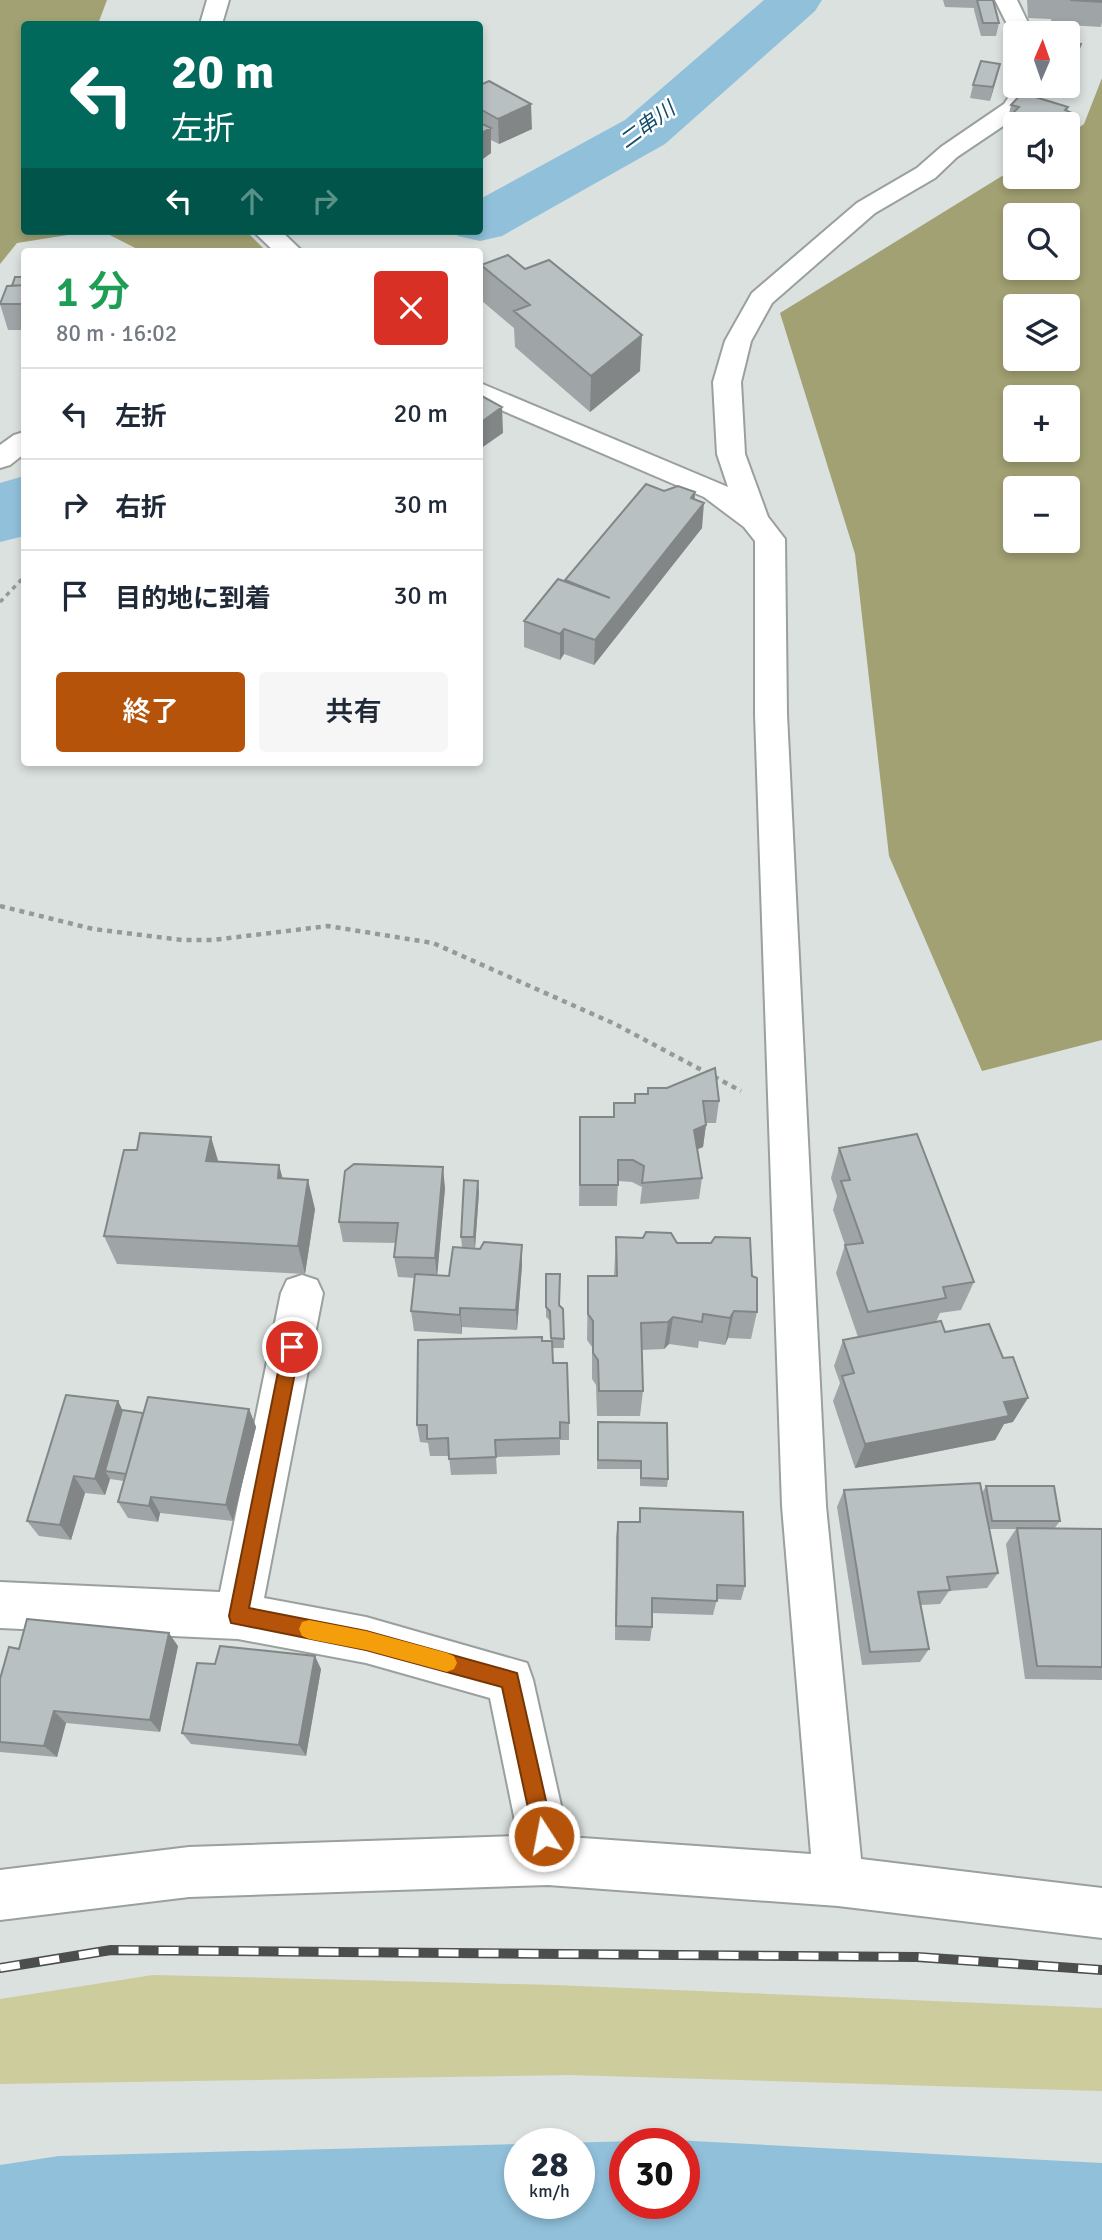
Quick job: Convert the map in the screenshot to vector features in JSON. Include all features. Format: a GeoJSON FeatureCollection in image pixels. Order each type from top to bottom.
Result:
{"type":"FeatureCollection","features":[{"type":"Feature","properties":{"kind":"street"},"geometry":{"type":"LineString","coordinates":[[212,21],[218,0]]}},
{"type":"Feature","properties":{"kind":"street"},"geometry":{"type":"LineString","coordinates":[[1006,0],[1016,21]]}},
{"type":"Feature","properties":{"kind":"street"},"geometry":{"type":"LineString","coordinates":[[754,520],[731,454],[727,382],[738,341],[761,299],[866,208],[926,173],[949,152],[1013,109],[1020,98]]}},
{"type":"Feature","properties":{"kind":"street"},"geometry":{"type":"LineString","coordinates":[[271,235],[285,248]]}},
{"type":"Feature","properties":{"kind":"street"},"geometry":{"type":"LineString","coordinates":[[483,392],[714,491],[754,520],[770,539],[771,714],[804,1506],[838,1881]]}},
{"type":"Feature","properties":{"kind":"street"},"geometry":{"type":"LineString","coordinates":[[0,459],[20,428]]}},
{"type":"Feature","properties":{"kind":"street"},"geometry":{"type":"LineString","coordinates":[[238,1616],[302,1293]]}},
{"type":"Feature","properties":{"kind":"street"},"geometry":{"type":"LineString","coordinates":[[0,1605],[238,1616],[366,1640],[510,1680],[548,1860]]}},
{"type":"Feature","properties":{"kind":"street"},"geometry":{"type":"LineString","coordinates":[[0,1895],[189,1872],[548,1860],[838,1881],[1102,1913]]}},
{"type":"Feature","properties":{"kind":"path"},"geometry":{"type":"LineString","coordinates":[[0,602],[21,580]]}},
{"type":"Feature","properties":{"kind":"path"},"geometry":{"type":"LineString","coordinates":[[0,906],[93,929],[182,940],[213,940],[328,926],[433,943],[615,1024],[788,1116]]}},
{"type":"Feature","properties":{"kind":"green space"},"geometry":{"type":"Polygon","coordinates":[[[153,1975],[554,1985],[1102,2008],[1102,2091],[570,2075],[0,2084],[0,1999],[153,1975]]]}},
{"type":"Feature","properties":{"kind":"shaded area"},"geometry":{"type":"Polygon","coordinates":[[[0,0],[107,0],[99,21],[21,21],[21,235],[68,235],[17,243],[0,264],[0,0]]]}},
{"type":"Feature","properties":{"kind":"shaded area"},"geometry":{"type":"Polygon","coordinates":[[[1102,78],[1102,1040],[982,1071],[889,856],[855,554],[780,313],[1003,175],[1003,189],[1080,189],[1080,127],[1084,124],[1102,78]]]}},
{"type":"Feature","properties":{"kind":"shaded area"},"geometry":{"type":"Polygon","coordinates":[[[110,235],[250,235],[263,248],[135,248],[110,235]]]}},
{"type":"Feature","properties":{"kind":"water"},"geometry":{"type":"Polygon","coordinates":[[[700,2141],[1102,2163],[1102,2240],[0,2240],[0,2165],[59,2156],[504,2144],[504,2219],[595,2219],[595,2142],[609,2142],[609,2219],[700,2219],[700,2141]]]}},
{"type":"Feature","properties":{"kind":"building"},"geometry":{"type":"Polygon","coordinates":[[[977,0],[993,0],[999,23],[983,23],[977,0]]]}},
{"type":"Feature","properties":{"kind":"building"},"geometry":{"type":"Polygon","coordinates":[[[1070,0],[1102,0],[1102,2],[1070,0]]]}},
{"type":"Feature","properties":{"kind":"building"},"geometry":{"type":"Polygon","coordinates":[[[981,61],[1000,64],[993,87],[973,85],[981,61]]]}},
{"type":"Feature","properties":{"kind":"building"},"geometry":{"type":"Polygon","coordinates":[[[489,81],[531,104],[498,119],[483,111],[483,84],[489,81]]]}},
{"type":"Feature","properties":{"kind":"building"},"geometry":{"type":"Polygon","coordinates":[[[1017,98],[1038,98],[1068,107],[1065,110],[1070,112],[1014,112],[1019,107],[1011,105],[1017,98]]]}},
{"type":"Feature","properties":{"kind":"building"},"geometry":{"type":"Polygon","coordinates":[[[483,124],[491,128],[483,132],[483,124]]]}},
{"type":"Feature","properties":{"kind":"building"},"geometry":{"type":"Polygon","coordinates":[[[508,255],[525,269],[549,260],[642,335],[591,376],[514,311],[530,305],[483,264],[508,255]]]}},
{"type":"Feature","properties":{"kind":"building"},"geometry":{"type":"Polygon","coordinates":[[[15,277],[21,277],[21,285],[12,286],[15,277]]]}},
{"type":"Feature","properties":{"kind":"building"},"geometry":{"type":"Polygon","coordinates":[[[21,285],[21,304],[0,304],[7,286],[21,285]]]}},
{"type":"Feature","properties":{"kind":"building"},"geometry":{"type":"Polygon","coordinates":[[[483,397],[502,407],[483,421],[483,397]]]}},
{"type":"Feature","properties":{"kind":"building"},"geometry":{"type":"Polygon","coordinates":[[[646,484],[664,491],[678,486],[695,492],[691,498],[704,503],[595,640],[564,629],[560,634],[524,621],[558,579],[610,598],[565,580],[646,484]]]}},
{"type":"Feature","properties":{"kind":"building"},"geometry":{"type":"Polygon","coordinates":[[[715,1068],[719,1101],[703,1101],[706,1125],[694,1130],[702,1178],[642,1183],[644,1166],[633,1160],[618,1160],[618,1185],[580,1185],[580,1117],[614,1117],[614,1103],[635,1103],[635,1094],[648,1094],[648,1088],[667,1088],[715,1068]]]}},
{"type":"Feature","properties":{"kind":"building"},"geometry":{"type":"Polygon","coordinates":[[[140,1133],[211,1137],[206,1161],[279,1165],[278,1178],[308,1180],[298,1246],[104,1236],[124,1150],[137,1150],[140,1133]]]}},
{"type":"Feature","properties":{"kind":"building"},"geometry":{"type":"Polygon","coordinates":[[[917,1134],[974,1282],[943,1287],[946,1298],[868,1312],[845,1245],[863,1243],[841,1181],[850,1180],[839,1148],[917,1134]]]}},
{"type":"Feature","properties":{"kind":"building"},"geometry":{"type":"Polygon","coordinates":[[[354,1164],[443,1167],[435,1258],[394,1257],[398,1223],[339,1222],[345,1171],[354,1164]]]}},
{"type":"Feature","properties":{"kind":"building"},"geometry":{"type":"Polygon","coordinates":[[[464,1180],[478,1181],[474,1237],[461,1237],[464,1180]]]}},
{"type":"Feature","properties":{"kind":"building"},"geometry":{"type":"Polygon","coordinates":[[[646,1232],[671,1233],[677,1243],[711,1243],[715,1237],[750,1238],[752,1276],[757,1278],[757,1312],[734,1311],[730,1318],[703,1314],[702,1322],[673,1317],[668,1322],[641,1323],[643,1391],[599,1391],[598,1360],[593,1353],[593,1321],[588,1314],[588,1276],[617,1276],[616,1237],[643,1238],[646,1232]]]}},
{"type":"Feature","properties":{"kind":"building"},"geometry":{"type":"Polygon","coordinates":[[[484,1242],[522,1245],[516,1310],[460,1308],[460,1315],[411,1311],[415,1274],[449,1276],[453,1247],[480,1249],[484,1242]]]}},
{"type":"Feature","properties":{"kind":"building"},"geometry":{"type":"Polygon","coordinates":[[[546,1274],[560,1274],[559,1305],[563,1309],[564,1339],[551,1338],[550,1311],[546,1307],[546,1274]]]}},
{"type":"Feature","properties":{"kind":"building"},"geometry":{"type":"Polygon","coordinates":[[[941,1321],[945,1332],[989,1324],[1003,1358],[1013,1357],[1028,1398],[1004,1402],[1009,1416],[865,1444],[842,1376],[854,1373],[843,1340],[941,1321]]]}},
{"type":"Feature","properties":{"kind":"building"},"geometry":{"type":"Polygon","coordinates":[[[542,1337],[542,1341],[552,1341],[553,1363],[567,1363],[569,1423],[560,1422],[560,1438],[495,1440],[496,1457],[449,1459],[448,1438],[427,1439],[427,1425],[417,1425],[418,1340],[542,1337]]]}},
{"type":"Feature","properties":{"kind":"building"},"geometry":{"type":"Polygon","coordinates":[[[66,1395],[118,1401],[95,1479],[74,1476],[60,1525],[27,1521],[66,1395]]]}},
{"type":"Feature","properties":{"kind":"building"},"geometry":{"type":"Polygon","coordinates":[[[148,1397],[249,1409],[226,1505],[151,1497],[149,1506],[118,1502],[148,1397]]]}},
{"type":"Feature","properties":{"kind":"building"},"geometry":{"type":"Polygon","coordinates":[[[122,1410],[143,1413],[126,1474],[105,1471],[122,1410]]]}},
{"type":"Feature","properties":{"kind":"building"},"geometry":{"type":"Polygon","coordinates":[[[598,1422],[667,1423],[668,1479],[641,1478],[641,1461],[598,1460],[598,1422]]]}},
{"type":"Feature","properties":{"kind":"building"},"geometry":{"type":"Polygon","coordinates":[[[980,1483],[998,1573],[947,1577],[950,1590],[918,1592],[929,1649],[870,1652],[844,1490],[980,1483]]]}},
{"type":"Feature","properties":{"kind":"building"},"geometry":{"type":"Polygon","coordinates":[[[986,1486],[1054,1486],[1060,1521],[992,1521],[986,1486]]]}},
{"type":"Feature","properties":{"kind":"building"},"geometry":{"type":"Polygon","coordinates":[[[640,1508],[743,1512],[745,1586],[717,1585],[717,1601],[652,1598],[652,1627],[616,1626],[618,1522],[640,1522],[640,1508]]]}},
{"type":"Feature","properties":{"kind":"building"},"geometry":{"type":"Polygon","coordinates":[[[1017,1528],[1102,1529],[1102,1667],[1037,1666],[1017,1528]]]}},
{"type":"Feature","properties":{"kind":"building"},"geometry":{"type":"Polygon","coordinates":[[[27,1619],[169,1633],[150,1720],[54,1711],[44,1746],[0,1742],[0,1679],[9,1647],[19,1649],[27,1619]]]}},
{"type":"Feature","properties":{"kind":"building"},"geometry":{"type":"Polygon","coordinates":[[[220,1646],[315,1656],[299,1745],[182,1733],[197,1663],[215,1664],[220,1646]]]}},
{"type":"Feature","properties":{"kind":"waterway","name":"二串川"},"geometry":{"type":"LineString","coordinates":[[483,221],[645,132],[796,0]]}},
{"type":"Feature","properties":{"kind":"waterway","name":"二串川"},"geometry":{"type":"LineString","coordinates":[[0,519],[21,502]]}},
{"type":"Feature","properties":{"kind":"railway"},"geometry":{"type":"LineString","coordinates":[[0,1968],[111,1950],[917,1957],[1102,1970]]}},
{"type":"Feature","properties":{"kind":"slow traffic"},"geometry":{"type":"LineString","coordinates":[[309,1629],[366,1640],[447,1663]]}},
{"type":"Feature","properties":{"kind":"route"},"geometry":{"type":"LineString","coordinates":[[292,1347],[238,1616],[366,1640],[510,1680],[544,1836]]}}]}
